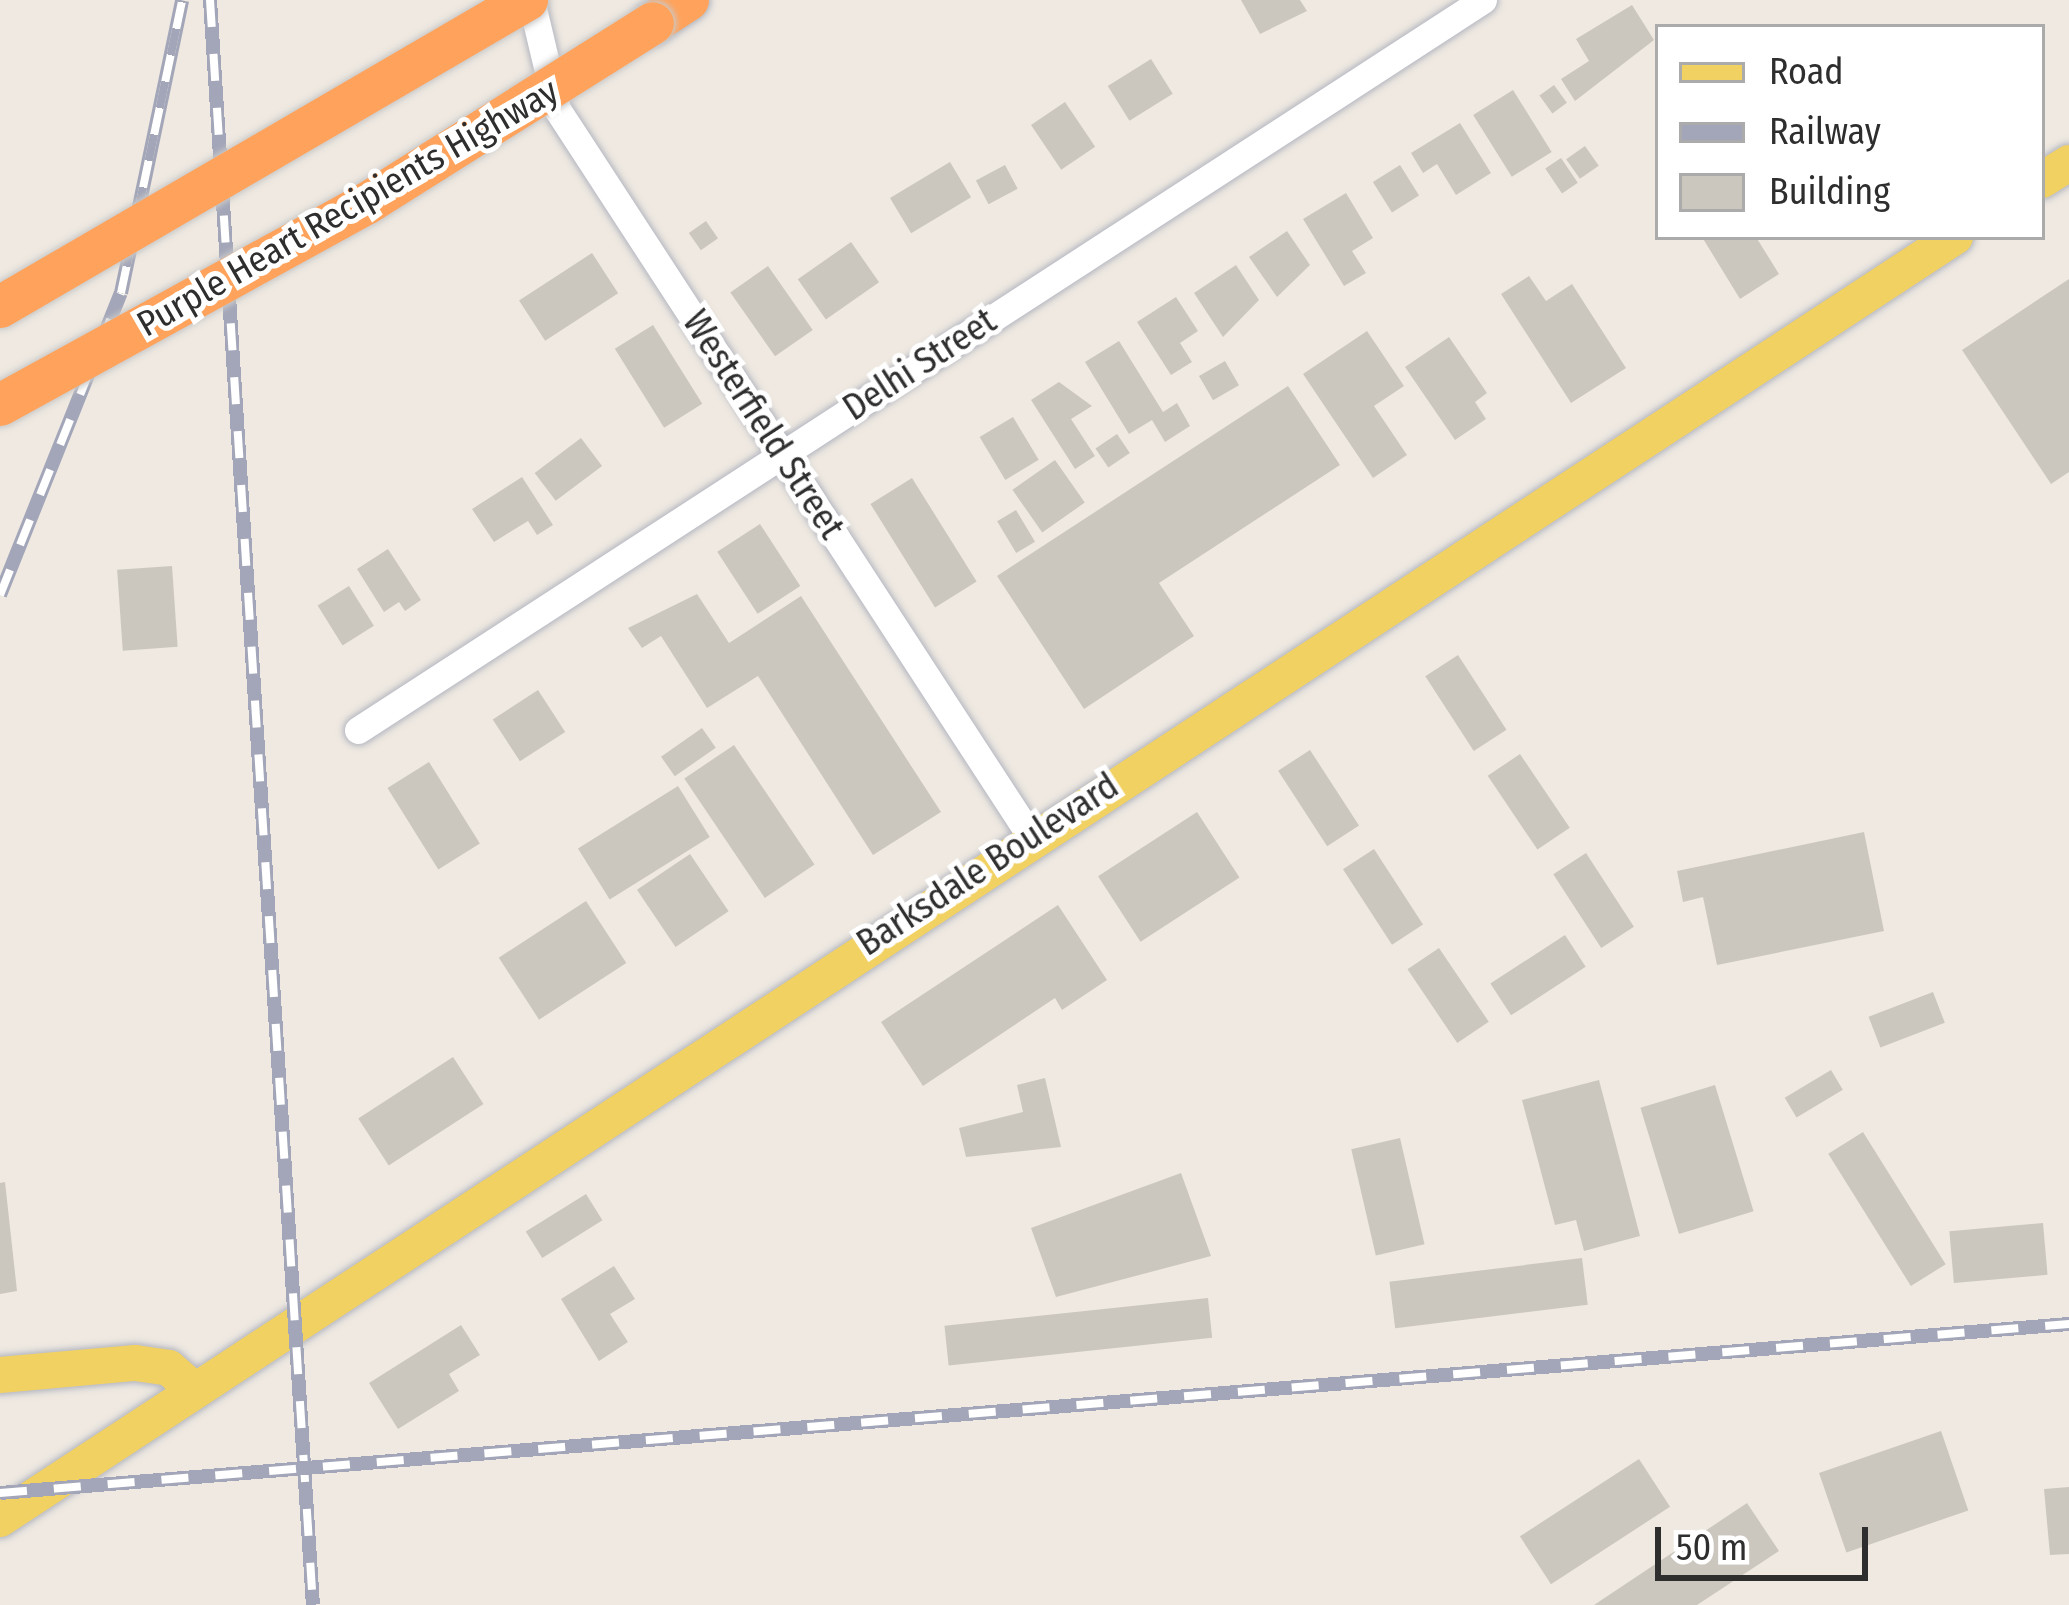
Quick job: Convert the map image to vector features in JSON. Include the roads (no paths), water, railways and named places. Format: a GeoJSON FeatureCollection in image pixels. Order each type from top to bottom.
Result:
{"type":"FeatureCollection","features":[{"type":"Feature","properties":{"kind":"highway"},"geometry":{"type":"LineString","coordinates":[[0,307],[529,0]]}},
{"type":"Feature","properties":{"kind":"highway","name":"Purple Heart Recipients Highway"},"geometry":{"type":"LineString","coordinates":[[0,405],[366,204],[671,11]]}},
{"type":"Feature","properties":{"kind":"main road","name":"Barksdale Boulevard"},"geometry":{"type":"LineString","coordinates":[[0,1519],[191,1388],[1031,837],[1950,240]]}},
{"type":"Feature","properties":{"kind":"main road"},"geometry":{"type":"LineString","coordinates":[[0,1375],[135,1363],[170,1367],[191,1388]]}},
{"type":"Feature","properties":{"kind":"street","name":"Westerfield Street"},"geometry":{"type":"LineString","coordinates":[[529,0],[552,99],[1031,837]]}},
{"type":"Feature","properties":{"kind":"street","name":"Delhi Street"},"geometry":{"type":"LineString","coordinates":[[358,730],[1483,0]]}},
{"type":"Feature","properties":{"kind":"railway"},"geometry":{"type":"LineString","coordinates":[[0,595],[121,293],[182,0]]}},
{"type":"Feature","properties":{"kind":"railway"},"geometry":{"type":"LineString","coordinates":[[210,0],[313,1605]]}},
{"type":"Feature","properties":{"kind":"railway"},"geometry":{"type":"LineString","coordinates":[[0,1493],[2069,1324]]}}]}
